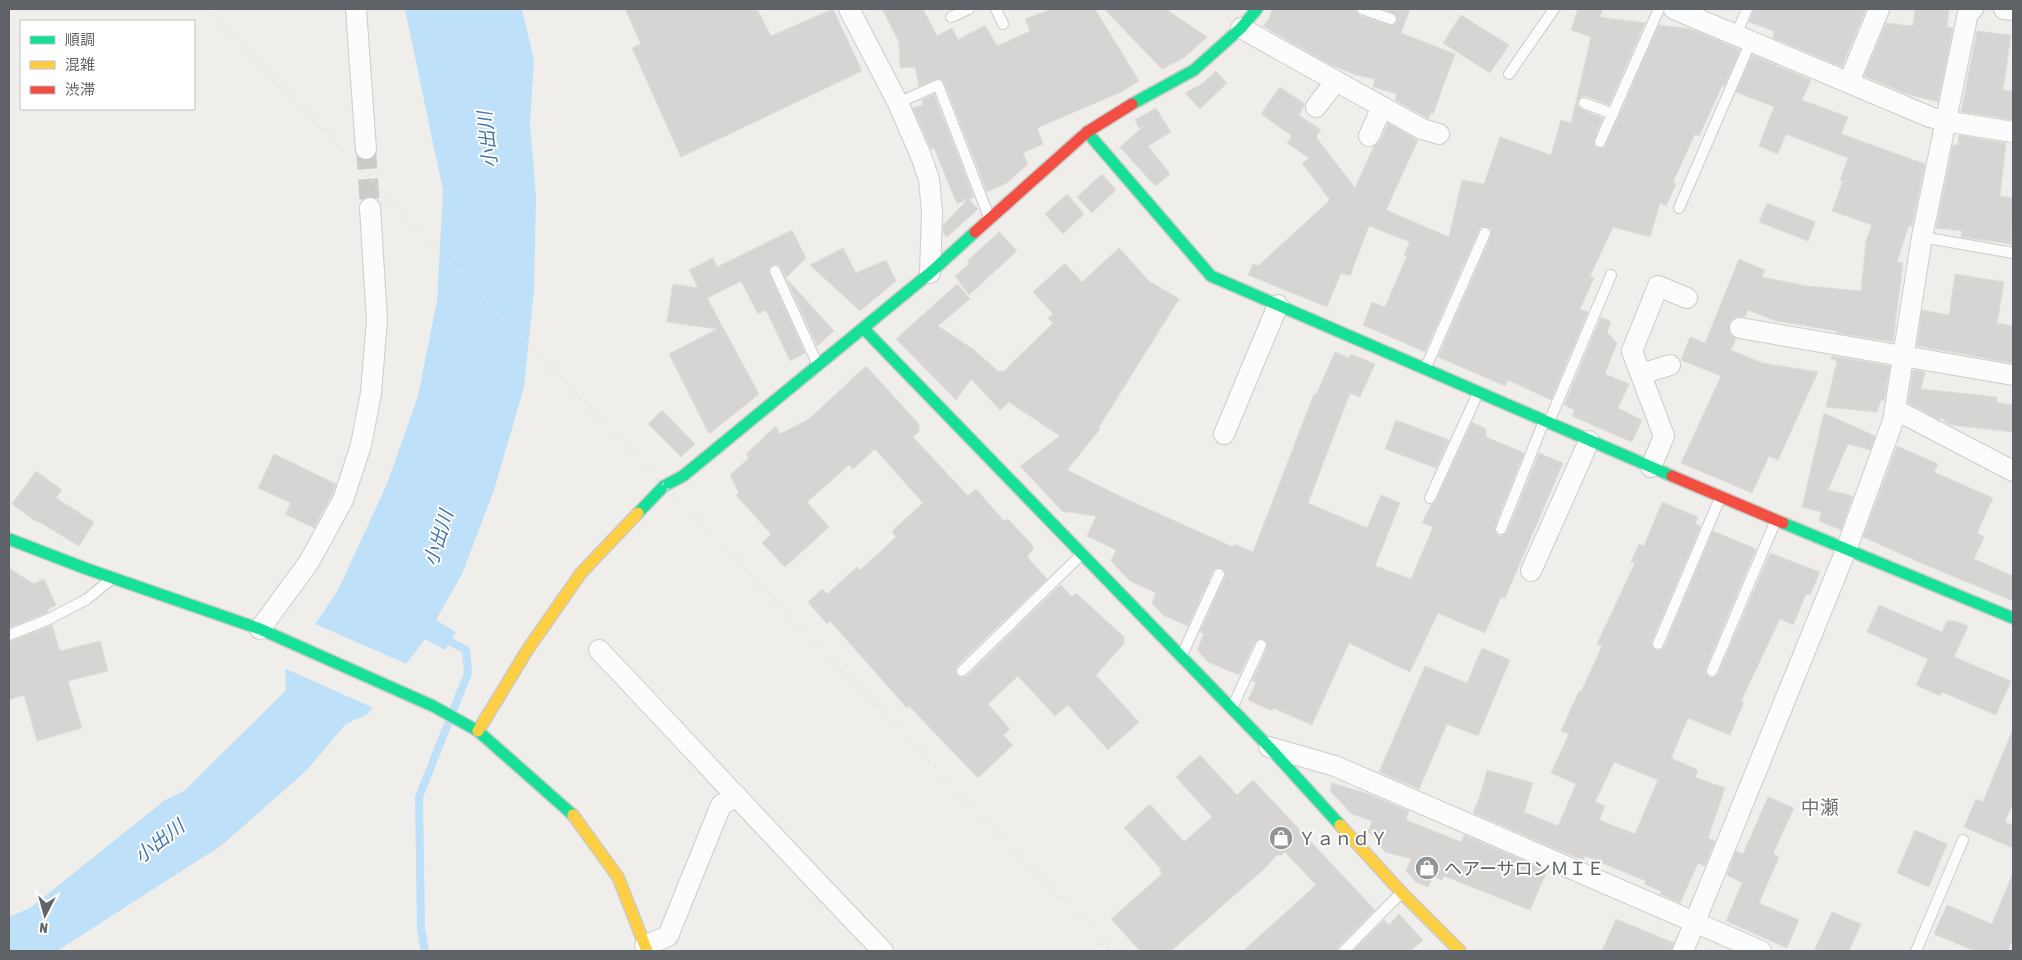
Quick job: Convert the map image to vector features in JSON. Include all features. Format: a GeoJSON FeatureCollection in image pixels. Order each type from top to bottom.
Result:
{"type":"FeatureCollection","features":[{"type":"Feature","properties":{"kind":"street"},"geometry":{"type":"LineString","coordinates":[[356,9],[366,149]]}},
{"type":"Feature","properties":{"kind":"street"},"geometry":{"type":"LineString","coordinates":[[849,9],[898,103],[929,179],[932,213],[930,273]]}},
{"type":"Feature","properties":{"kind":"street"},"geometry":{"type":"LineString","coordinates":[[1849,82],[1879,9]]}},
{"type":"Feature","properties":{"kind":"street"},"geometry":{"type":"LineString","coordinates":[[1683,951],[1846,550],[1893,421],[1905,356],[1922,237],[1944,121],[1968,13],[1973,9]]}},
{"type":"Feature","properties":{"kind":"street"},"geometry":{"type":"LineString","coordinates":[[2004,9],[2013,10]]}},
{"type":"Feature","properties":{"kind":"street"},"geometry":{"type":"LineString","coordinates":[[1680,10],[1944,121],[2013,132]]}},
{"type":"Feature","properties":{"kind":"street"},"geometry":{"type":"LineString","coordinates":[[478,731],[528,649],[581,573],[664,486],[683,476],[864,329],[990,220],[1087,132],[1136,101],[1194,70],[1246,16],[1336,81],[1422,130],[1439,134]]}},
{"type":"Feature","properties":{"kind":"street"},"geometry":{"type":"LineString","coordinates":[[1316,107],[1336,81]]}},
{"type":"Feature","properties":{"kind":"street"},"geometry":{"type":"LineString","coordinates":[[1369,136],[1382,107]]}},
{"type":"Feature","properties":{"kind":"street"},"geometry":{"type":"LineString","coordinates":[[1087,132],[1211,276],[1588,441],[2013,618]]}},
{"type":"Feature","properties":{"kind":"street"},"geometry":{"type":"LineString","coordinates":[[266,631],[310,562],[343,500],[361,445],[371,393],[377,320],[370,208]]}},
{"type":"Feature","properties":{"kind":"street"},"geometry":{"type":"LineString","coordinates":[[1651,467],[1664,436],[1632,352],[1658,286],[1687,298]]}},
{"type":"Feature","properties":{"kind":"street"},"geometry":{"type":"LineString","coordinates":[[1224,434],[1278,305]]}},
{"type":"Feature","properties":{"kind":"street"},"geometry":{"type":"LineString","coordinates":[[1740,328],[2013,375]]}},
{"type":"Feature","properties":{"kind":"street"},"geometry":{"type":"LineString","coordinates":[[864,329],[1269,747],[1401,892],[1458,951]]}},
{"type":"Feature","properties":{"kind":"street"},"geometry":{"type":"LineString","coordinates":[[1641,374],[1670,365]]}},
{"type":"Feature","properties":{"kind":"street"},"geometry":{"type":"LineString","coordinates":[[1896,410],[2013,471]]}},
{"type":"Feature","properties":{"kind":"street"},"geometry":{"type":"LineString","coordinates":[[1531,571],[1588,441]]}},
{"type":"Feature","properties":{"kind":"street"},"geometry":{"type":"LineString","coordinates":[[9,539],[112,578],[266,631],[433,706],[478,731],[577,818],[618,877],[646,948],[668,936],[721,805],[737,796]]}},
{"type":"Feature","properties":{"kind":"street"},"geometry":{"type":"LineString","coordinates":[[599,650],[737,796],[777,842],[883,951]]}},
{"type":"Feature","properties":{"kind":"street"},"geometry":{"type":"LineString","coordinates":[[1269,747],[1335,766],[1695,924],[1761,951]]}},
{"type":"Feature","properties":{"kind":"lane"},"geometry":{"type":"LineString","coordinates":[[951,17],[969,9]]}},
{"type":"Feature","properties":{"kind":"lane"},"geometry":{"type":"LineString","coordinates":[[996,9],[1003,24]]}},
{"type":"Feature","properties":{"kind":"lane"},"geometry":{"type":"LineString","coordinates":[[1362,9],[1391,19]]}},
{"type":"Feature","properties":{"kind":"lane"},"geometry":{"type":"LineString","coordinates":[[1509,74],[1554,9]]}},
{"type":"Feature","properties":{"kind":"lane"},"geometry":{"type":"LineString","coordinates":[[1600,142],[1659,9]]}},
{"type":"Feature","properties":{"kind":"lane"},"geometry":{"type":"LineString","coordinates":[[1679,208],[1743,38],[1747,9]]}},
{"type":"Feature","properties":{"kind":"lane"},"geometry":{"type":"LineString","coordinates":[[898,103],[938,84],[990,220]]}},
{"type":"Feature","properties":{"kind":"lane"},"geometry":{"type":"LineString","coordinates":[[1584,103],[1613,114]]}},
{"type":"Feature","properties":{"kind":"lane"},"geometry":{"type":"LineString","coordinates":[[1425,370],[1485,233]]}},
{"type":"Feature","properties":{"kind":"lane"},"geometry":{"type":"LineString","coordinates":[[1922,237],[2013,253]]}},
{"type":"Feature","properties":{"kind":"lane"},"geometry":{"type":"LineString","coordinates":[[775,271],[818,366]]}},
{"type":"Feature","properties":{"kind":"lane"},"geometry":{"type":"LineString","coordinates":[[1501,529],[1611,275]]}},
{"type":"Feature","properties":{"kind":"lane"},"geometry":{"type":"LineString","coordinates":[[1430,498],[1478,393]]}},
{"type":"Feature","properties":{"kind":"lane"},"geometry":{"type":"LineString","coordinates":[[1658,644],[1720,497]]}},
{"type":"Feature","properties":{"kind":"lane"},"geometry":{"type":"LineString","coordinates":[[1712,671],[1776,520]]}},
{"type":"Feature","properties":{"kind":"lane"},"geometry":{"type":"LineString","coordinates":[[962,672],[1082,554]]}},
{"type":"Feature","properties":{"kind":"lane"},"geometry":{"type":"LineString","coordinates":[[1181,656],[1219,574]]}},
{"type":"Feature","properties":{"kind":"lane"},"geometry":{"type":"LineString","coordinates":[[9,635],[47,620],[87,600],[112,578]]}},
{"type":"Feature","properties":{"kind":"lane"},"geometry":{"type":"LineString","coordinates":[[1232,709],[1261,645]]}},
{"type":"Feature","properties":{"kind":"lane"},"geometry":{"type":"LineString","coordinates":[[1916,951],[1964,840]]}},
{"type":"Feature","properties":{"kind":"lane"},"geometry":{"type":"LineString","coordinates":[[1344,951],[1401,892]]}},
{"type":"Feature","properties":{"kind":"water","name":"小出川"},"geometry":{"type":"Polygon","coordinates":[[[405,9],[522,9],[534,60],[530,123],[536,197],[534,291],[524,387],[494,490],[462,574],[436,620],[456,632],[445,650],[425,639],[368,714],[346,724],[306,771],[222,845],[57,951],[9,951],[9,917],[30,908],[165,800],[184,791],[286,690],[285,670],[338,590],[387,484],[418,396],[437,301],[443,191],[405,9]]]}},
{"type":"Feature","properties":{"kind":"pier"},"geometry":{"type":"Polygon","coordinates":[[[313,623],[409,665],[376,709],[284,668],[313,623]]]}},
{"type":"Feature","properties":{"kind":"building"},"geometry":{"type":"Polygon","coordinates":[[[625,9],[757,9],[771,36],[833,9],[862,71],[681,157],[632,48],[641,44],[625,9]]]}},
{"type":"Feature","properties":{"kind":"building"},"geometry":{"type":"Polygon","coordinates":[[[882,9],[923,9],[937,36],[952,28],[958,40],[985,25],[997,46],[1030,31],[1025,19],[1052,9],[1095,9],[1139,81],[1121,92],[1037,128],[1043,144],[1023,153],[1028,164],[1007,183],[987,192],[944,82],[942,79],[936,79],[919,86],[915,67],[900,68],[899,42],[882,9]]]}},
{"type":"Feature","properties":{"kind":"building"},"geometry":{"type":"Polygon","coordinates":[[[1104,9],[1166,9],[1207,37],[1185,57],[1162,69],[1104,9]]]}},
{"type":"Feature","properties":{"kind":"building"},"geometry":{"type":"Polygon","coordinates":[[[1272,9],[1355,9],[1360,16],[1392,26],[1397,22],[1396,15],[1382,9],[1410,9],[1401,33],[1455,54],[1433,114],[1431,113],[1428,119],[1395,100],[1397,94],[1373,87],[1375,79],[1356,75],[1329,64],[1263,26],[1269,19],[1272,9]]]}},
{"type":"Feature","properties":{"kind":"building"},"geometry":{"type":"Polygon","coordinates":[[[1578,9],[1603,9],[1600,17],[1645,23],[1609,105],[1586,96],[1582,96],[1578,100],[1577,105],[1581,109],[1603,118],[1594,140],[1594,146],[1598,148],[1604,148],[1606,145],[1659,25],[1691,29],[1740,50],[1699,136],[1695,134],[1673,182],[1676,184],[1666,206],[1660,203],[1650,237],[1613,227],[1590,276],[1594,278],[1580,309],[1588,312],[1551,400],[1508,380],[1505,386],[1438,357],[1491,236],[1491,229],[1487,227],[1481,227],[1479,230],[1425,352],[1363,325],[1372,302],[1385,307],[1407,256],[1404,255],[1410,242],[1369,226],[1350,276],[1341,273],[1327,307],[1248,275],[1253,264],[1258,266],[1330,200],[1302,163],[1309,158],[1287,143],[1292,136],[1261,114],[1280,87],[1305,104],[1299,115],[1321,130],[1316,137],[1355,188],[1374,146],[1380,141],[1388,123],[1418,140],[1386,210],[1449,237],[1462,180],[1484,184],[1500,137],[1551,155],[1561,120],[1571,123],[1591,37],[1571,30],[1578,9]]]}},
{"type":"Feature","properties":{"kind":"building"},"geometry":{"type":"Polygon","coordinates":[[[1754,9],[1866,9],[1842,67],[1773,38],[1774,31],[1749,22],[1754,9]]]}},
{"type":"Feature","properties":{"kind":"building"},"geometry":{"type":"Polygon","coordinates":[[[1915,9],[1949,9],[1947,27],[1953,28],[1938,102],[1907,94],[1864,76],[1886,23],[1913,26],[1915,9]]]}},
{"type":"Feature","properties":{"kind":"building"},"geometry":{"type":"Polygon","coordinates":[[[1461,15],[1509,45],[1490,73],[1443,43],[1461,15]]]}},
{"type":"Feature","properties":{"kind":"building"},"geometry":{"type":"Polygon","coordinates":[[[1977,31],[2011,35],[2003,90],[2013,91],[2013,120],[1961,112],[1977,31]]]}},
{"type":"Feature","properties":{"kind":"building"},"geometry":{"type":"Polygon","coordinates":[[[1752,55],[1811,80],[1802,100],[1848,117],[1841,134],[1925,164],[1912,226],[1909,225],[1897,262],[1903,263],[1893,342],[1776,321],[1748,310],[1745,317],[1736,317],[1731,321],[1729,332],[1736,339],[1731,350],[1762,363],[1818,372],[1778,460],[1769,456],[1752,493],[1681,463],[1721,376],[1681,360],[1690,337],[1705,343],[1739,259],[1765,270],[1762,277],[1807,286],[1861,291],[1866,241],[1872,225],[1832,211],[1843,181],[1840,180],[1848,158],[1786,134],[1778,154],[1759,146],[1774,107],[1736,92],[1752,55]]]}},
{"type":"Feature","properties":{"kind":"building"},"geometry":{"type":"Polygon","coordinates":[[[1216,71],[1227,83],[1200,109],[1185,93],[1202,84],[1216,71]]]}},
{"type":"Feature","properties":{"kind":"building"},"geometry":{"type":"Polygon","coordinates":[[[934,94],[974,197],[969,199],[978,209],[947,237],[943,233],[943,225],[968,199],[957,204],[934,148],[931,149],[913,108],[923,105],[922,100],[934,94]]]}},
{"type":"Feature","properties":{"kind":"building"},"geometry":{"type":"Polygon","coordinates":[[[1156,108],[1171,132],[1148,146],[1170,174],[1155,186],[1120,147],[1145,125],[1139,128],[1135,120],[1156,108]]]}},
{"type":"Feature","properties":{"kind":"building"},"geometry":{"type":"Polygon","coordinates":[[[1959,135],[2006,143],[2000,196],[2013,198],[2011,244],[1961,237],[1962,231],[1936,228],[1953,145],[1958,145],[1959,135]]]}},
{"type":"Feature","properties":{"kind":"building"},"geometry":{"type":"Polygon","coordinates":[[[1102,174],[1116,190],[1092,213],[1077,197],[1102,174]]]}},
{"type":"Feature","properties":{"kind":"building"},"geometry":{"type":"Polygon","coordinates":[[[1067,194],[1084,214],[1063,234],[1045,214],[1067,194]]]}},
{"type":"Feature","properties":{"kind":"building"},"geometry":{"type":"Polygon","coordinates":[[[1767,203],[1815,222],[1808,241],[1759,222],[1767,203]]]}},
{"type":"Feature","properties":{"kind":"building"},"geometry":{"type":"Polygon","coordinates":[[[792,230],[806,258],[786,278],[779,265],[772,265],[768,271],[805,353],[790,361],[766,310],[758,314],[741,281],[707,298],[759,394],[709,434],[669,354],[717,329],[667,322],[673,284],[698,288],[689,270],[713,258],[717,267],[792,230]]]}},
{"type":"Feature","properties":{"kind":"building"},"geometry":{"type":"Polygon","coordinates":[[[999,232],[1017,251],[969,295],[955,276],[969,264],[967,261],[999,232]]]}},
{"type":"Feature","properties":{"kind":"building"},"geometry":{"type":"Polygon","coordinates":[[[843,248],[856,273],[886,260],[896,281],[860,311],[810,265],[843,248]]]}},
{"type":"Feature","properties":{"kind":"building"},"geometry":{"type":"Polygon","coordinates":[[[1119,248],[1149,281],[1179,299],[1099,427],[1100,429],[1067,470],[1233,547],[1234,544],[1253,552],[1314,394],[1316,395],[1335,352],[1349,358],[1351,354],[1375,364],[1360,397],[1350,393],[1308,503],[1367,528],[1381,495],[1400,503],[1375,566],[1411,579],[1433,527],[1422,523],[1431,505],[1436,501],[1472,422],[1486,429],[1486,437],[1524,453],[1495,526],[1494,530],[1498,535],[1502,536],[1507,532],[1539,453],[1563,463],[1505,598],[1501,597],[1485,633],[1438,613],[1410,672],[1349,643],[1312,725],[1273,708],[1272,711],[1248,700],[1256,682],[1252,681],[1267,648],[1266,641],[1260,638],[1255,642],[1239,675],[1208,662],[1197,650],[1204,634],[1200,632],[1225,577],[1224,570],[1218,567],[1213,571],[1188,626],[1163,615],[1152,603],[1156,593],[1130,581],[1111,561],[1116,550],[1087,536],[1096,516],[1062,511],[1020,466],[1060,436],[1009,402],[1000,410],[971,379],[956,400],[896,339],[957,284],[970,299],[938,326],[973,349],[999,372],[1003,372],[1053,323],[1048,318],[1053,314],[1033,292],[1065,263],[1082,282],[1119,248]]]}},
{"type":"Feature","properties":{"kind":"building"},"geometry":{"type":"Polygon","coordinates":[[[1955,274],[2004,282],[1997,323],[2013,326],[2013,363],[1917,346],[1922,310],[1949,315],[1955,274]]]}},
{"type":"Feature","properties":{"kind":"building"},"geometry":{"type":"Polygon","coordinates":[[[786,278],[834,331],[817,346],[786,278]]]}},
{"type":"Feature","properties":{"kind":"building"},"geometry":{"type":"Polygon","coordinates":[[[1601,317],[1611,322],[1607,332],[1617,343],[1605,374],[1629,384],[1618,408],[1642,420],[1632,442],[1572,416],[1575,410],[1564,405],[1601,317]]]}},
{"type":"Feature","properties":{"kind":"building"},"geometry":{"type":"Polygon","coordinates":[[[1832,356],[1890,366],[1884,401],[1881,400],[1877,412],[1826,407],[1837,361],[1831,359],[1832,356]]]}},
{"type":"Feature","properties":{"kind":"building"},"geometry":{"type":"Polygon","coordinates":[[[866,366],[919,424],[919,432],[913,437],[968,496],[976,489],[1004,521],[1008,519],[1034,547],[1027,557],[1047,579],[957,666],[955,670],[957,675],[961,678],[967,676],[1061,585],[1072,597],[1076,593],[1124,637],[1124,644],[1096,675],[1139,722],[1108,750],[1068,705],[1055,716],[1018,676],[988,704],[1010,729],[1003,735],[1013,745],[978,778],[909,706],[907,708],[830,621],[827,624],[808,602],[822,589],[827,594],[857,567],[860,570],[896,537],[892,531],[923,503],[875,449],[853,469],[849,465],[807,502],[829,527],[785,567],[762,543],[771,534],[736,495],[739,493],[730,475],[749,458],[746,454],[776,426],[780,434],[809,419],[866,366]]]}},
{"type":"Feature","properties":{"kind":"building"},"geometry":{"type":"Polygon","coordinates":[[[1913,370],[1925,372],[1921,389],[1997,397],[1997,403],[2013,405],[2013,432],[1951,425],[1944,421],[1944,419],[1938,419],[1908,403],[1913,370]]]}},
{"type":"Feature","properties":{"kind":"building"},"geometry":{"type":"Polygon","coordinates":[[[662,410],[695,444],[681,457],[648,424],[662,410]]]}},
{"type":"Feature","properties":{"kind":"building"},"geometry":{"type":"Polygon","coordinates":[[[1824,413],[1875,436],[1870,450],[1848,444],[1828,490],[1853,496],[1841,530],[1819,521],[1821,512],[1802,507],[1824,413]]]}},
{"type":"Feature","properties":{"kind":"building"},"geometry":{"type":"Polygon","coordinates":[[[1396,420],[1449,440],[1436,468],[1385,449],[1396,420]]]}},
{"type":"Feature","properties":{"kind":"building"},"geometry":{"type":"Polygon","coordinates":[[[1897,446],[1938,464],[1934,472],[1993,498],[1977,533],[1984,537],[1974,559],[2013,576],[2013,601],[1863,537],[1897,446]]]}},
{"type":"Feature","properties":{"kind":"building"},"geometry":{"type":"Polygon","coordinates":[[[274,454],[336,484],[314,528],[285,514],[291,503],[258,488],[274,454]]]}},
{"type":"Feature","properties":{"kind":"building"},"geometry":{"type":"Polygon","coordinates":[[[36,471],[62,490],[56,498],[94,522],[79,546],[37,522],[12,504],[36,471]]]}},
{"type":"Feature","properties":{"kind":"building"},"geometry":{"type":"Polygon","coordinates":[[[1662,502],[1698,517],[1695,524],[1701,526],[1652,641],[1651,645],[1655,650],[1659,651],[1664,647],[1713,531],[1756,549],[1706,668],[1705,672],[1709,677],[1713,678],[1718,674],[1770,553],[1820,572],[1810,595],[1806,594],[1793,625],[1780,619],[1741,701],[1744,702],[1730,735],[1688,718],[1671,758],[1698,770],[1695,777],[1725,788],[1708,838],[1715,841],[1705,866],[1698,863],[1680,903],[1660,894],[1661,891],[1644,884],[1646,881],[1585,856],[1583,860],[1473,813],[1487,770],[1533,783],[1524,812],[1558,826],[1576,784],[1551,773],[1569,734],[1561,731],[1602,646],[1597,644],[1635,563],[1631,562],[1639,544],[1644,546],[1662,502]],[[1614,762],[1595,802],[1605,806],[1599,820],[1635,834],[1658,780],[1614,762]]]}},
{"type":"Feature","properties":{"kind":"building"},"geometry":{"type":"Polygon","coordinates":[[[9,568],[34,584],[44,579],[56,605],[48,609],[48,612],[44,614],[9,628],[9,568]]]}},
{"type":"Feature","properties":{"kind":"building"},"geometry":{"type":"Polygon","coordinates":[[[1879,605],[1942,632],[1947,621],[1955,621],[1968,626],[1954,657],[2011,681],[1996,715],[1942,692],[1940,696],[1916,685],[1928,659],[1867,632],[1879,605]]]}},
{"type":"Feature","properties":{"kind":"building"},"geometry":{"type":"Polygon","coordinates":[[[52,625],[60,651],[100,641],[108,671],[68,681],[82,728],[37,741],[24,695],[9,700],[9,642],[52,625]]]}},
{"type":"Feature","properties":{"kind":"building"},"geometry":{"type":"Polygon","coordinates":[[[1482,648],[1510,660],[1478,736],[1447,724],[1419,789],[1379,772],[1425,666],[1467,683],[1482,648]]]}},
{"type":"Feature","properties":{"kind":"building"},"geometry":{"type":"Polygon","coordinates":[[[2013,729],[2013,802],[2005,822],[2013,826],[2013,848],[1964,827],[1976,799],[1983,802],[2013,729]]]}},
{"type":"Feature","properties":{"kind":"building"},"geometry":{"type":"Polygon","coordinates":[[[1200,755],[1237,795],[1253,780],[1375,910],[1339,946],[1337,951],[1243,951],[1316,885],[1285,852],[1280,856],[1278,854],[1263,870],[1171,951],[1140,951],[1111,919],[1162,874],[1159,871],[1161,869],[1124,828],[1150,804],[1184,842],[1212,817],[1176,777],[1200,755]]]}},
{"type":"Feature","properties":{"kind":"building"},"geometry":{"type":"Polygon","coordinates":[[[1332,783],[1369,794],[1409,811],[1406,820],[1461,842],[1464,835],[1547,871],[1530,910],[1444,876],[1442,880],[1433,876],[1428,887],[1416,882],[1406,871],[1411,859],[1385,852],[1379,845],[1381,839],[1368,832],[1372,821],[1352,814],[1330,791],[1332,783]]]}},
{"type":"Feature","properties":{"kind":"building"},"geometry":{"type":"Polygon","coordinates":[[[1768,797],[1794,808],[1773,854],[1779,857],[1759,903],[1799,920],[1787,948],[1726,921],[1742,883],[1727,875],[1736,851],[1743,854],[1768,797]]]}},
{"type":"Feature","properties":{"kind":"building"},"geometry":{"type":"Polygon","coordinates":[[[1915,830],[1947,844],[1929,887],[1897,873],[1915,830]]]}},
{"type":"Feature","properties":{"kind":"building"},"geometry":{"type":"Polygon","coordinates":[[[2013,873],[2013,938],[2008,951],[1975,951],[1934,934],[1947,905],[1992,924],[2013,873]]]}},
{"type":"Feature","properties":{"kind":"building"},"geometry":{"type":"Polygon","coordinates":[[[1832,912],[1861,924],[1849,951],[1814,951],[1832,912]]]}},
{"type":"Feature","properties":{"kind":"building"},"geometry":{"type":"Polygon","coordinates":[[[1399,914],[1423,940],[1410,951],[1353,951],[1384,920],[1389,925],[1399,914]]]}},
{"type":"Feature","properties":{"kind":"building"},"geometry":{"type":"Polygon","coordinates":[[[1616,919],[1674,943],[1671,951],[1602,951],[1616,919]]]}},
{"type":"Feature","properties":{"kind":"waterway"},"geometry":{"type":"LineString","coordinates":[[425,951],[421,929],[419,797],[468,673],[466,650],[443,638]]}},
{"type":"Feature","properties":{"kind":"tunnel"},"geometry":{"type":"LineString","coordinates":[[366,149],[370,208]]}},
{"type":"Feature","properties":{"kind":"railway"},"geometry":{"type":"LineString","coordinates":[[207,9],[1111,951]]}},
{"type":"Feature","properties":{"kind":"traffic: fast"},"geometry":{"type":"LineString","coordinates":[[1132,104],[1194,70],[1241,28],[1257,9]]}},
{"type":"Feature","properties":{"kind":"traffic: fast"},"geometry":{"type":"LineString","coordinates":[[1087,132],[1211,276],[1672,476]]}},
{"type":"Feature","properties":{"kind":"traffic: fast"},"geometry":{"type":"LineString","coordinates":[[638,513],[664,486],[683,476],[930,273],[975,232]]}},
{"type":"Feature","properties":{"kind":"traffic: fast"},"geometry":{"type":"LineString","coordinates":[[864,329],[1269,747],[1340,825]]}},
{"type":"Feature","properties":{"kind":"traffic: fast"},"geometry":{"type":"LineString","coordinates":[[1783,523],[2013,618]]}},
{"type":"Feature","properties":{"kind":"traffic: fast"},"geometry":{"type":"LineString","coordinates":[[9,539],[87,569],[260,629],[433,706],[478,731],[573,815]]}},
{"type":"Feature","properties":{"kind":"traffic: slow"},"geometry":{"type":"LineString","coordinates":[[478,731],[528,649],[581,573],[638,513]]}},
{"type":"Feature","properties":{"kind":"traffic: slow"},"geometry":{"type":"LineString","coordinates":[[573,815],[618,877],[647,951]]}},
{"type":"Feature","properties":{"kind":"traffic: slow"},"geometry":{"type":"LineString","coordinates":[[1340,825],[1401,892],[1460,951]]}},
{"type":"Feature","properties":{"kind":"traffic: jam"},"geometry":{"type":"LineString","coordinates":[[975,232],[1087,132],[1132,104]]}},
{"type":"Feature","properties":{"kind":"traffic: jam"},"geometry":{"type":"LineString","coordinates":[[1672,476],[1783,523]]}},
{"type":"Feature","properties":{"kind":"place","name":"ＹａｎｄＹ"},"geometry":{"type":"Point","coordinates":[1281,838]}},
{"type":"Feature","properties":{"kind":"place","name":"ヘアーサロンＭＩＥ"},"geometry":{"type":"Point","coordinates":[1427,868]}},
{"type":"Feature","properties":{"kind":"district","name":"中瀬"},"geometry":{"type":"Point","coordinates":[1820,807]}}]}
